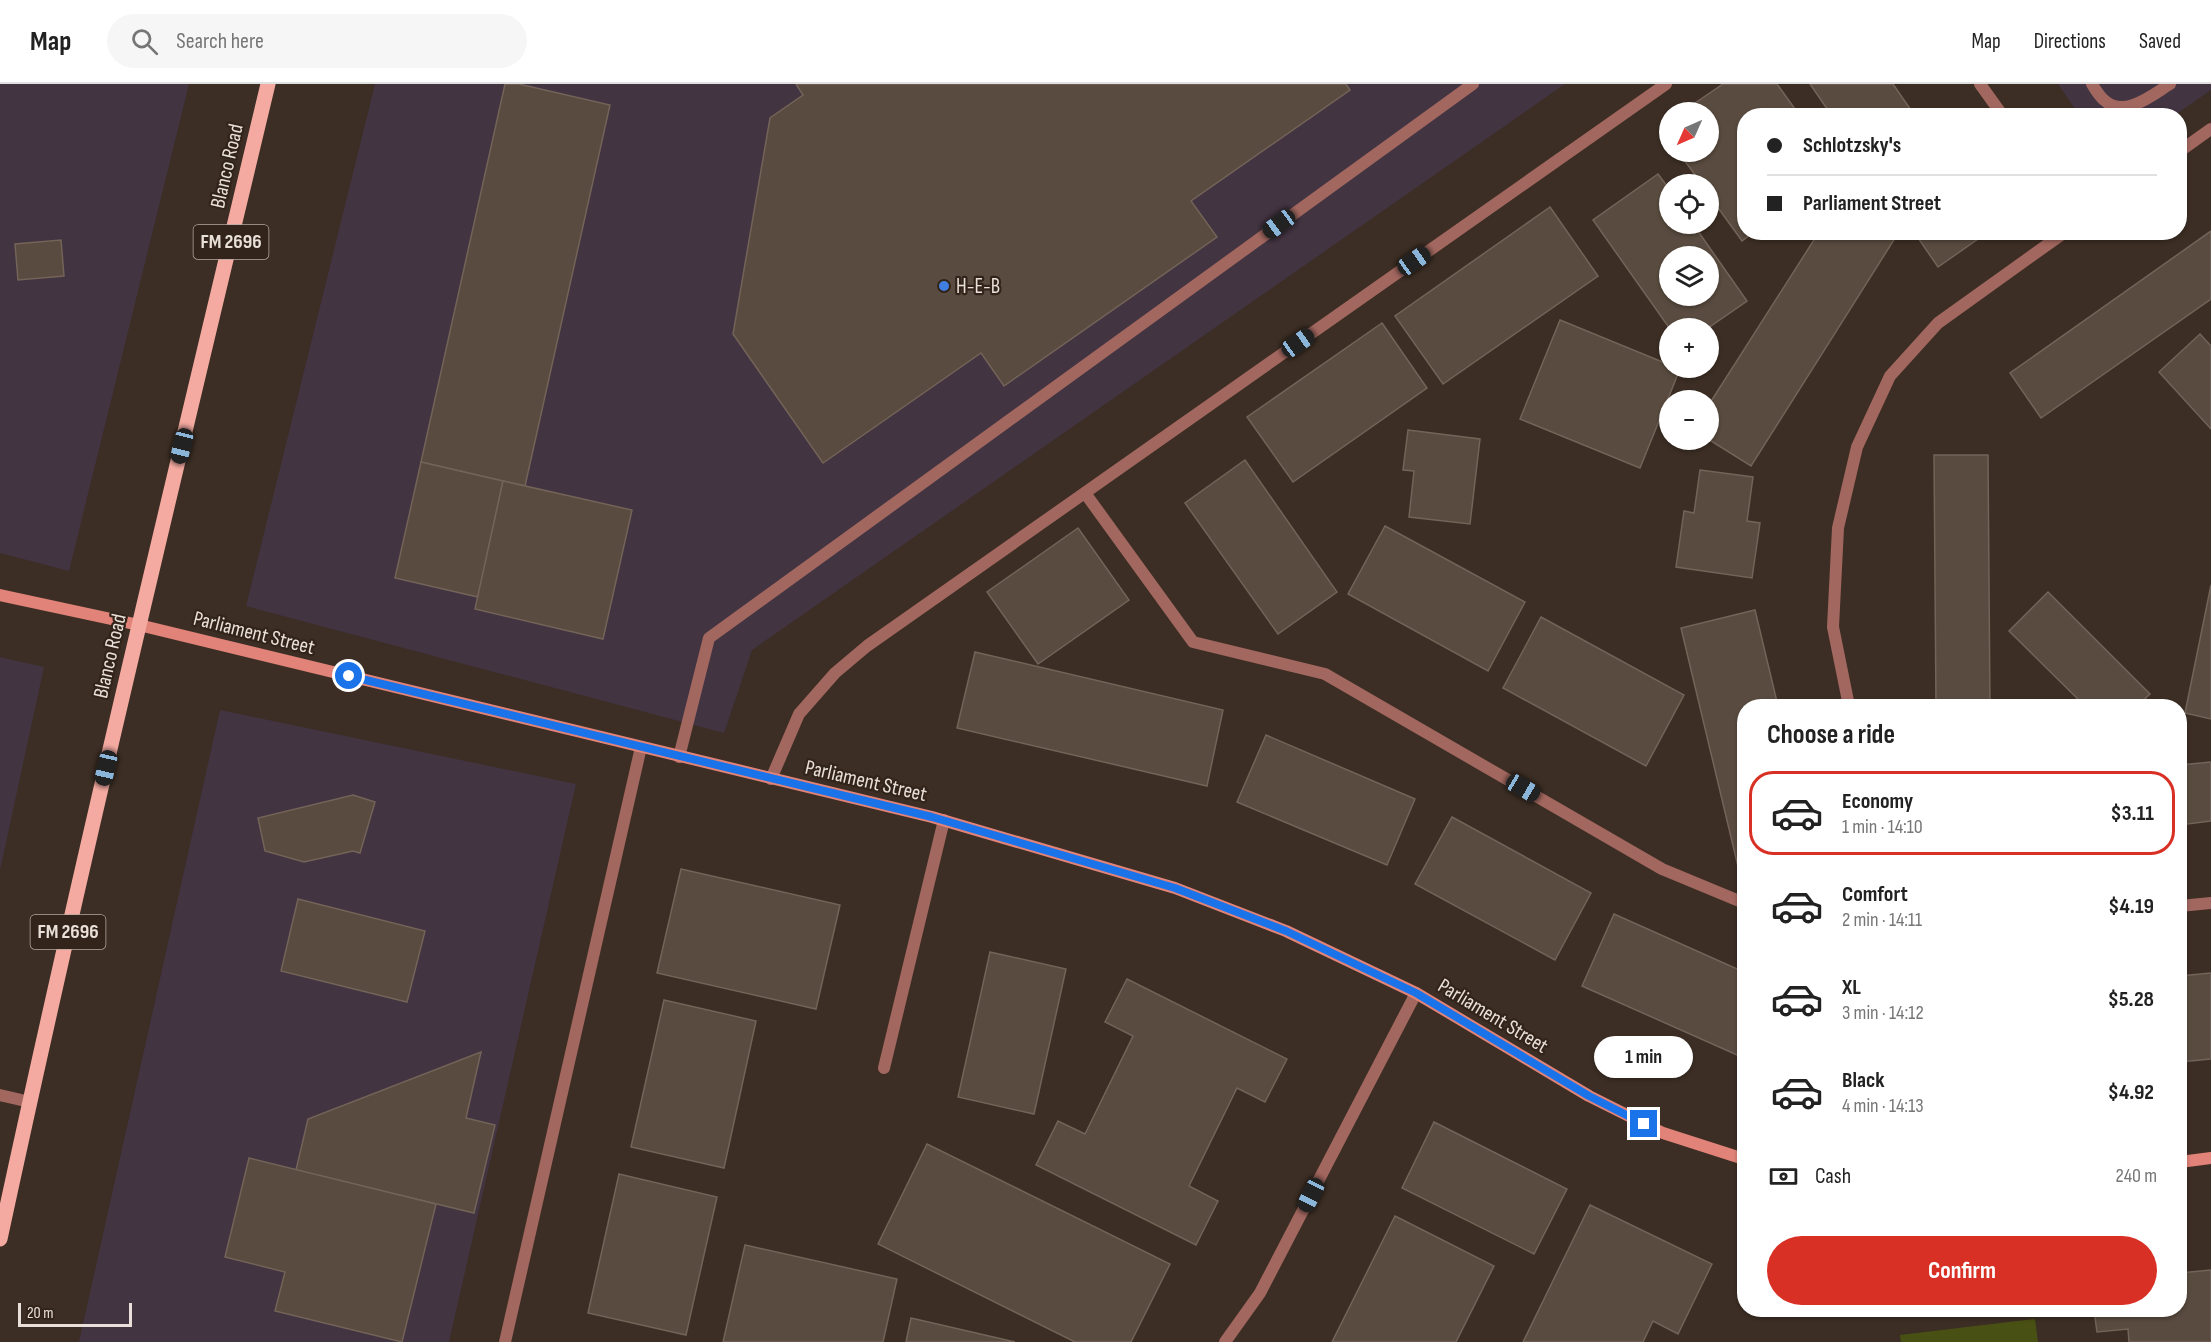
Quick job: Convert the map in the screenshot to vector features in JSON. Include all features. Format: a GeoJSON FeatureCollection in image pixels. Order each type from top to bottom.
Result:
{"type":"FeatureCollection","features":[{"type":"Feature","properties":{"kind":"main road","name":"Blanco Road"},"geometry":{"type":"LineString","coordinates":[[0,1239],[139,625],[268,84]]}},
{"type":"Feature","properties":{"kind":"street","name":"Parliament Street"},"geometry":{"type":"LineString","coordinates":[[0,595],[139,625],[944,820],[1175,888],[1286,931],[1416,993],[1589,1096],[1663,1133],[1737,1157]]}},
{"type":"Feature","properties":{"kind":"street"},"geometry":{"type":"LineString","coordinates":[[2187,1161],[2211,1158]]}},
{"type":"Feature","properties":{"kind":"lane"},"geometry":{"type":"LineString","coordinates":[[680,757],[709,638],[1473,84]]}},
{"type":"Feature","properties":{"kind":"lane"},"geometry":{"type":"LineString","coordinates":[[771,778],[799,714],[835,673],[867,646],[1666,84]]}},
{"type":"Feature","properties":{"kind":"lane"},"geometry":{"type":"LineString","coordinates":[[1980,84],[1997,108]]}},
{"type":"Feature","properties":{"kind":"lane"},"geometry":{"type":"LineString","coordinates":[[2092,84],[2104,101],[2121,108],[2132,106],[2170,84]]}},
{"type":"Feature","properties":{"kind":"lane"},"geometry":{"type":"LineString","coordinates":[[2187,146],[2211,129]]}},
{"type":"Feature","properties":{"kind":"lane"},"geometry":{"type":"LineString","coordinates":[[1848,699],[1833,627],[1838,528],[1857,447],[1890,376],[1938,323],[2054,240]]}},
{"type":"Feature","properties":{"kind":"lane"},"geometry":{"type":"LineString","coordinates":[[1085,493],[1193,642],[1325,674],[1662,869],[1737,900]]}},
{"type":"Feature","properties":{"kind":"lane"},"geometry":{"type":"LineString","coordinates":[[505,1342],[641,747]]}},
{"type":"Feature","properties":{"kind":"lane"},"geometry":{"type":"LineString","coordinates":[[884,1068],[944,820]]}},
{"type":"Feature","properties":{"kind":"lane"},"geometry":{"type":"LineString","coordinates":[[2187,905],[2211,903]]}},
{"type":"Feature","properties":{"kind":"lane"},"geometry":{"type":"LineString","coordinates":[[1225,1342],[1260,1293],[1416,993]]}},
{"type":"Feature","properties":{"kind":"lane"},"geometry":{"type":"LineString","coordinates":[[0,1095],[30,1102]]}},
{"type":"Feature","properties":{"kind":"shaded area"},"geometry":{"type":"Polygon","coordinates":[[[0,84],[189,84],[69,571],[0,553],[0,84]]]}},
{"type":"Feature","properties":{"kind":"shaded area"},"geometry":{"type":"Polygon","coordinates":[[[375,84],[1565,84],[752,650],[724,733],[246,606],[375,84]]]}},
{"type":"Feature","properties":{"kind":"shaded area"},"geometry":{"type":"Polygon","coordinates":[[[2058,84],[2211,84],[2211,90],[2185,108],[2074,108],[2058,84]]]}},
{"type":"Feature","properties":{"kind":"shaded area"},"geometry":{"type":"Polygon","coordinates":[[[0,657],[44,667],[0,870],[0,657]]]}},
{"type":"Feature","properties":{"kind":"shaded area"},"geometry":{"type":"Polygon","coordinates":[[[220,710],[576,784],[449,1342],[79,1342],[220,710]]]}},
{"type":"Feature","properties":{"kind":"green space"},"geometry":{"type":"Polygon","coordinates":[[[2035,1319],[2038,1342],[1901,1342],[1900,1335],[2035,1319]]]}},
{"type":"Feature","properties":{"kind":"building"},"geometry":{"type":"Polygon","coordinates":[[[505,84],[519,84],[610,105],[525,486],[421,462],[505,84]]]}},
{"type":"Feature","properties":{"kind":"building","name":"H-E-B"},"geometry":{"type":"Polygon","coordinates":[[[796,84],[1346,84],[1350,90],[1191,201],[1217,237],[1004,386],[981,353],[823,463],[733,334],[770,118],[803,95],[796,84]]]}},
{"type":"Feature","properties":{"kind":"building"},"geometry":{"type":"Polygon","coordinates":[[[1723,84],[1777,84],[1794,108],[1737,108],[1737,234],[1719,209],[1719,174],[1694,174],[1686,162],[1719,162],[1719,102],[1697,102],[1723,84]]]}},
{"type":"Feature","properties":{"kind":"building"},"geometry":{"type":"Polygon","coordinates":[[[1810,84],[1893,84],[1910,108],[1826,108],[1810,84]]]}},
{"type":"Feature","properties":{"kind":"building"},"geometry":{"type":"Polygon","coordinates":[[[1658,174],[1659,234],[1700,234],[1708,246],[1659,246],[1659,306],[1719,306],[1719,261],[1747,301],[1719,320],[1719,318],[1662,318],[1593,220],[1658,174]]]}},
{"type":"Feature","properties":{"kind":"building"},"geometry":{"type":"Polygon","coordinates":[[[1550,207],[1598,276],[1443,384],[1395,316],[1550,207]]]}},
{"type":"Feature","properties":{"kind":"building"},"geometry":{"type":"Polygon","coordinates":[[[2211,231],[2211,299],[2041,418],[2010,373],[2211,231]]]}},
{"type":"Feature","properties":{"kind":"building"},"geometry":{"type":"Polygon","coordinates":[[[61,240],[64,276],[18,280],[15,244],[61,240]]]}},
{"type":"Feature","properties":{"kind":"building"},"geometry":{"type":"Polygon","coordinates":[[[1814,240],[1894,240],[1751,466],[1719,446],[1718,390],[1814,240]]]}},
{"type":"Feature","properties":{"kind":"building"},"geometry":{"type":"Polygon","coordinates":[[[1919,240],[1977,240],[1938,267],[1919,240]]]}},
{"type":"Feature","properties":{"kind":"building"},"geometry":{"type":"Polygon","coordinates":[[[1560,320],[1659,360],[1659,378],[1676,378],[1672,390],[1659,390],[1659,421],[1640,468],[1520,419],[1560,320]]]}},
{"type":"Feature","properties":{"kind":"building"},"geometry":{"type":"Polygon","coordinates":[[[1382,323],[1427,388],[1293,482],[1247,417],[1382,323]]]}},
{"type":"Feature","properties":{"kind":"building"},"geometry":{"type":"Polygon","coordinates":[[[2200,334],[2211,346],[2211,429],[2159,372],[2200,334]]]}},
{"type":"Feature","properties":{"kind":"building"},"geometry":{"type":"Polygon","coordinates":[[[1408,430],[1480,439],[1470,524],[1409,517],[1414,471],[1403,470],[1408,430]]]}},
{"type":"Feature","properties":{"kind":"building"},"geometry":{"type":"Polygon","coordinates":[[[1934,455],[1988,455],[1990,699],[1936,699],[1934,455]]]}},
{"type":"Feature","properties":{"kind":"building"},"geometry":{"type":"Polygon","coordinates":[[[1245,460],[1337,592],[1278,634],[1185,503],[1245,460]]]}},
{"type":"Feature","properties":{"kind":"building"},"geometry":{"type":"Polygon","coordinates":[[[421,462],[503,481],[478,597],[395,578],[421,462]]]}},
{"type":"Feature","properties":{"kind":"building"},"geometry":{"type":"Polygon","coordinates":[[[1700,470],[1753,477],[1747,521],[1760,523],[1752,578],[1676,567],[1684,511],[1694,513],[1700,470]]]}},
{"type":"Feature","properties":{"kind":"building"},"geometry":{"type":"Polygon","coordinates":[[[503,481],[632,510],[603,639],[475,609],[503,481]]]}},
{"type":"Feature","properties":{"kind":"building"},"geometry":{"type":"Polygon","coordinates":[[[1385,526],[1525,602],[1488,671],[1348,594],[1385,526]]]}},
{"type":"Feature","properties":{"kind":"building"},"geometry":{"type":"Polygon","coordinates":[[[1078,528],[1129,600],[1038,664],[987,592],[1078,528]]]}},
{"type":"Feature","properties":{"kind":"building"},"geometry":{"type":"Polygon","coordinates":[[[2211,585],[2211,719],[2187,713],[2187,703],[2211,585]]]}},
{"type":"Feature","properties":{"kind":"building"},"geometry":{"type":"Polygon","coordinates":[[[2048,592],[2150,694],[2145,699],[2078,699],[2009,631],[2048,592]]]}},
{"type":"Feature","properties":{"kind":"building"},"geometry":{"type":"Polygon","coordinates":[[[1755,610],[1776,699],[1737,699],[1737,862],[1681,628],[1755,610]]]}},
{"type":"Feature","properties":{"kind":"building"},"geometry":{"type":"Polygon","coordinates":[[[1541,617],[1684,695],[1646,766],[1503,688],[1541,617]]]}},
{"type":"Feature","properties":{"kind":"building"},"geometry":{"type":"Polygon","coordinates":[[[975,652],[1223,710],[1207,786],[957,728],[975,652]]]}},
{"type":"Feature","properties":{"kind":"building"},"geometry":{"type":"Polygon","coordinates":[[[1266,735],[1415,799],[1387,865],[1237,802],[1266,735]]]}},
{"type":"Feature","properties":{"kind":"building"},"geometry":{"type":"Polygon","coordinates":[[[2211,762],[2211,821],[2187,824],[2187,764],[2211,762]]]}},
{"type":"Feature","properties":{"kind":"building"},"geometry":{"type":"Polygon","coordinates":[[[353,795],[375,802],[360,853],[353,851],[304,862],[265,851],[258,818],[353,795]]]}},
{"type":"Feature","properties":{"kind":"building"},"geometry":{"type":"Polygon","coordinates":[[[1452,817],[1591,893],[1555,960],[1415,884],[1452,817]]]}},
{"type":"Feature","properties":{"kind":"building"},"geometry":{"type":"Polygon","coordinates":[[[681,869],[840,905],[816,1009],[657,973],[681,869]]]}},
{"type":"Feature","properties":{"kind":"building"},"geometry":{"type":"Polygon","coordinates":[[[298,899],[425,931],[407,1002],[281,971],[298,899]]]}},
{"type":"Feature","properties":{"kind":"building"},"geometry":{"type":"Polygon","coordinates":[[[1614,914],[1737,969],[1737,1055],[1582,986],[1614,914]]]}},
{"type":"Feature","properties":{"kind":"building"},"geometry":{"type":"Polygon","coordinates":[[[990,952],[1066,969],[1034,1114],[958,1097],[990,952]]]}},
{"type":"Feature","properties":{"kind":"building"},"geometry":{"type":"Polygon","coordinates":[[[2211,973],[2211,1059],[2187,1061],[2187,975],[2211,973]]]}},
{"type":"Feature","properties":{"kind":"building"},"geometry":{"type":"Polygon","coordinates":[[[1127,979],[1287,1059],[1265,1102],[1237,1088],[1189,1186],[1218,1201],[1196,1245],[1036,1165],[1058,1121],[1085,1134],[1133,1036],[1105,1022],[1127,979]]]}},
{"type":"Feature","properties":{"kind":"building"},"geometry":{"type":"Polygon","coordinates":[[[664,1000],[756,1021],[724,1168],[631,1147],[664,1000]]]}},
{"type":"Feature","properties":{"kind":"building"},"geometry":{"type":"Polygon","coordinates":[[[481,1052],[466,1118],[495,1125],[474,1213],[296,1170],[308,1119],[481,1052]]]}},
{"type":"Feature","properties":{"kind":"building"},"geometry":{"type":"Polygon","coordinates":[[[1434,1122],[1567,1189],[1534,1254],[1402,1188],[1434,1122]]]}},
{"type":"Feature","properties":{"kind":"building"},"geometry":{"type":"Polygon","coordinates":[[[927,1144],[1170,1264],[1131,1342],[1075,1342],[878,1244],[927,1144]]]}},
{"type":"Feature","properties":{"kind":"building"},"geometry":{"type":"Polygon","coordinates":[[[249,1158],[436,1204],[402,1342],[275,1311],[285,1272],[225,1257],[249,1158]]]}},
{"type":"Feature","properties":{"kind":"building"},"geometry":{"type":"Polygon","coordinates":[[[619,1174],[717,1197],[686,1335],[588,1313],[619,1174]]]}},
{"type":"Feature","properties":{"kind":"building"},"geometry":{"type":"Polygon","coordinates":[[[1590,1205],[1712,1264],[1678,1334],[1653,1321],[1643,1342],[1523,1342],[1590,1205]]]}},
{"type":"Feature","properties":{"kind":"building"},"geometry":{"type":"Polygon","coordinates":[[[1395,1216],[1494,1266],[1456,1342],[1332,1342],[1395,1216]]]}},
{"type":"Feature","properties":{"kind":"building"},"geometry":{"type":"Polygon","coordinates":[[[745,1245],[897,1279],[883,1342],[723,1342],[745,1245]]]}},
{"type":"Feature","properties":{"kind":"building"},"geometry":{"type":"Polygon","coordinates":[[[2211,1270],[2211,1342],[2129,1342],[2128,1329],[2097,1332],[2095,1317],[2187,1317],[2187,1272],[2211,1270]]]}},
{"type":"Feature","properties":{"kind":"building"},"geometry":{"type":"Polygon","coordinates":[[[911,1318],[1015,1342],[906,1342],[911,1318]]]}},
{"type":"Feature","properties":{"kind":"place","name":"H-E-B"},"geometry":{"type":"Point","coordinates":[944,286]}},
{"type":"Feature","properties":{"kind":"route"},"geometry":{"type":"LineString","coordinates":[[349,676],[932,817],[1175,888],[1286,931],[1416,993],[1589,1096],[1644,1124]]}}]}
